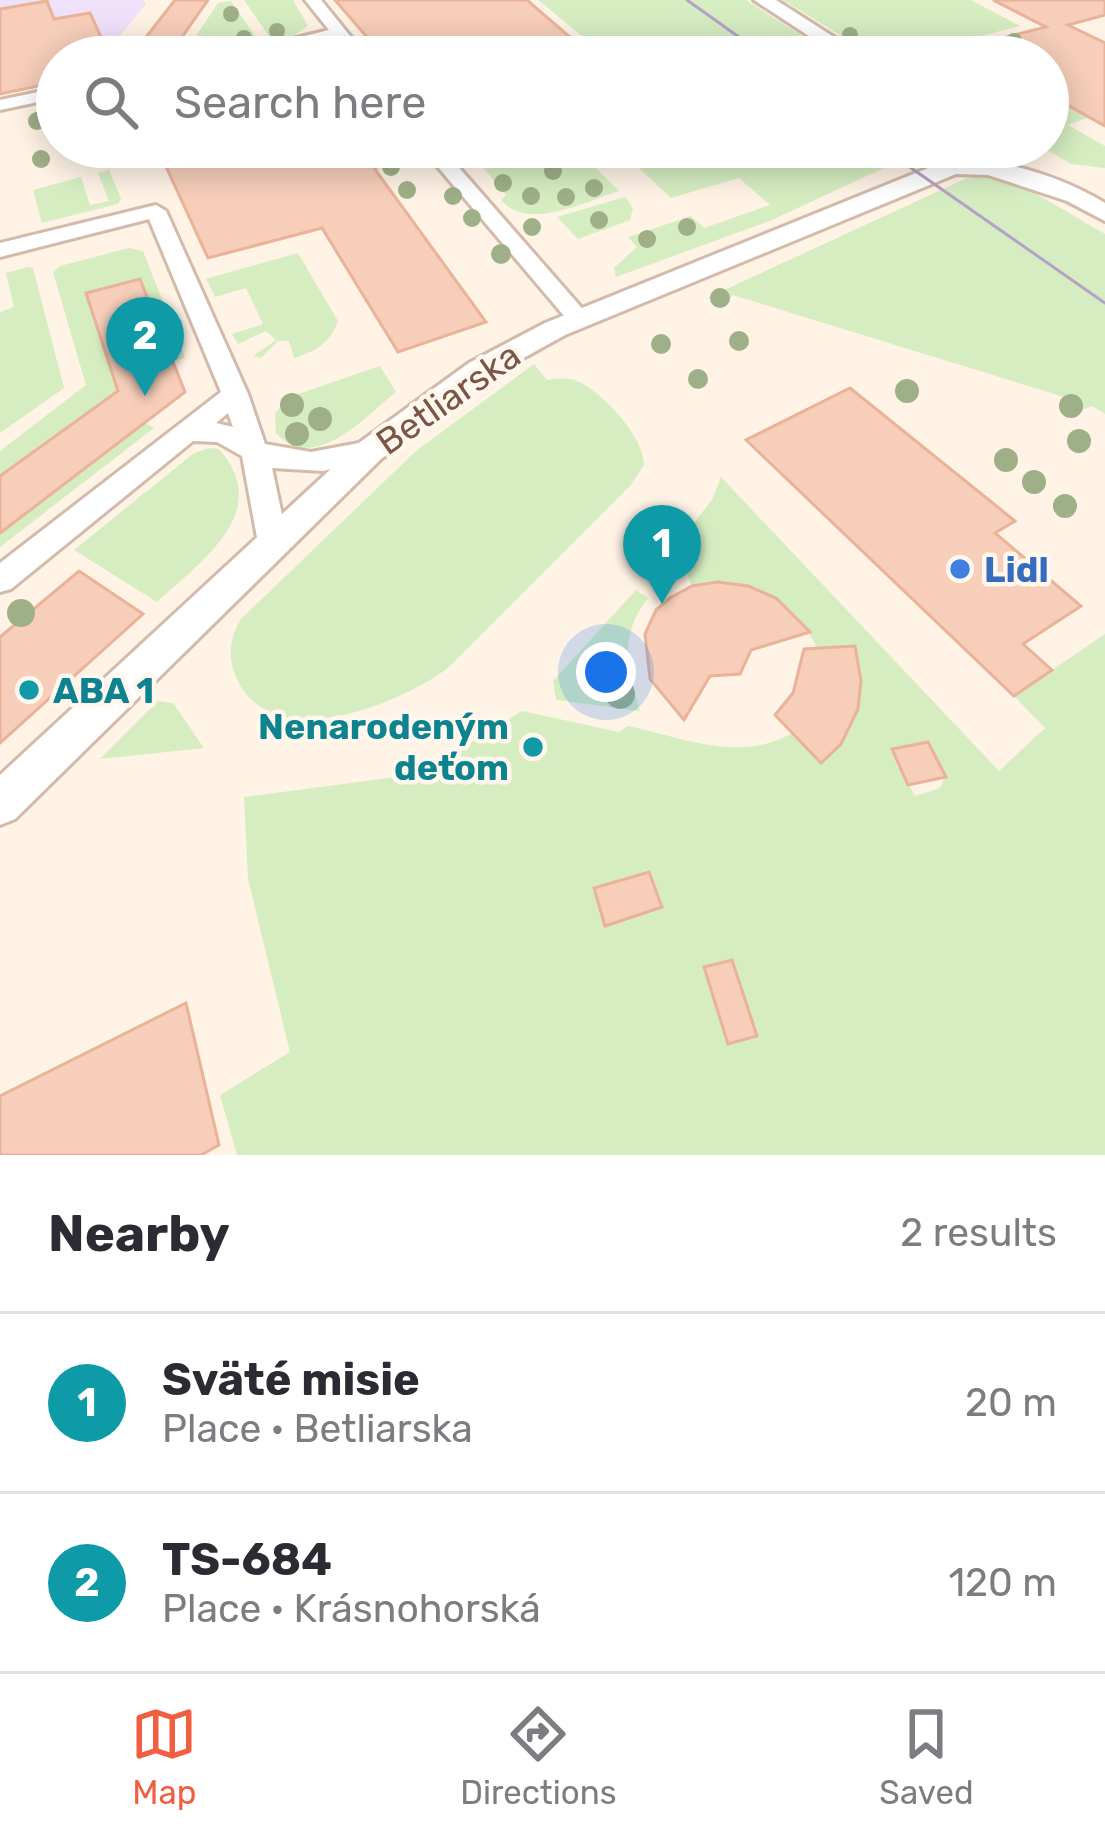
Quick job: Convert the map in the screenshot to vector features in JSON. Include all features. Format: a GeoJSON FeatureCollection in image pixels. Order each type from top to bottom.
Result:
{"type":"FeatureCollection","features":[{"type":"Feature","properties":{"kind":"street"},"geometry":{"type":"LineString","coordinates":[[313,0],[342,36]]}},
{"type":"Feature","properties":{"kind":"street"},"geometry":{"type":"LineString","coordinates":[[764,0],[821,36]]}},
{"type":"Feature","properties":{"kind":"street"},"geometry":{"type":"LineString","coordinates":[[326,36],[340,33]]}},
{"type":"Feature","properties":{"kind":"street"},"geometry":{"type":"LineString","coordinates":[[0,105],[36,97]]}},
{"type":"Feature","properties":{"kind":"street"},"geometry":{"type":"LineString","coordinates":[[449,168],[579,320]]}},
{"type":"Feature","properties":{"kind":"street","name":"Betliarska"},"geometry":{"type":"LineString","coordinates":[[0,804],[370,451],[478,370],[579,320],[922,168]]}},
{"type":"Feature","properties":{"kind":"street"},"geometry":{"type":"LineString","coordinates":[[991,168],[1076,196]]}},
{"type":"Feature","properties":{"kind":"street"},"geometry":{"type":"LineString","coordinates":[[1031,168],[1105,214]]}},
{"type":"Feature","properties":{"kind":"street"},"geometry":{"type":"LineString","coordinates":[[0,250],[156,211],[255,447],[266,488],[272,543]]}},
{"type":"Feature","properties":{"kind":"street"},"geometry":{"type":"LineString","coordinates":[[0,580],[235,394]]}},
{"type":"Feature","properties":{"kind":"street"},"geometry":{"type":"LineString","coordinates":[[185,434],[219,434],[275,459],[301,462],[370,451]]}},
{"type":"Feature","properties":{"kind":"shaded area"},"geometry":{"type":"Polygon","coordinates":[[[0,0],[144,0],[146,4],[119,36],[36,36],[36,56],[0,55],[0,0]]]}},
{"type":"Feature","properties":{"kind":"green space"},"geometry":{"type":"Polygon","coordinates":[[[244,0],[293,0],[308,26],[294,35],[269,36],[244,0]]]}},
{"type":"Feature","properties":{"kind":"green space"},"geometry":{"type":"Polygon","coordinates":[[[538,0],[746,0],[803,36],[582,36],[538,0]]]}},
{"type":"Feature","properties":{"kind":"green space"},"geometry":{"type":"Polygon","coordinates":[[[783,0],[971,0],[1020,26],[982,36],[842,36],[783,0]]]}},
{"type":"Feature","properties":{"kind":"green space"},"geometry":{"type":"Polygon","coordinates":[[[231,1],[255,36],[196,36],[218,3],[231,1]]]}},
{"type":"Feature","properties":{"kind":"green space"},"geometry":{"type":"Polygon","coordinates":[[[1071,107],[1089,117],[1069,125],[1071,107]]]}},
{"type":"Feature","properties":{"kind":"green space"},"geometry":{"type":"Polygon","coordinates":[[[1069,126],[1105,146],[1105,168],[1071,164],[1069,126]]]}},
{"type":"Feature","properties":{"kind":"green space"},"geometry":{"type":"Polygon","coordinates":[[[484,168],[595,168],[619,191],[542,214],[512,209],[501,200],[506,195],[484,168]]]}},
{"type":"Feature","properties":{"kind":"green space"},"geometry":{"type":"Polygon","coordinates":[[[639,168],[884,168],[772,220],[616,277],[614,268],[637,247],[628,237],[691,216],[704,228],[770,205],[739,178],[671,198],[639,168]]]}},
{"type":"Feature","properties":{"kind":"green space"},"geometry":{"type":"Polygon","coordinates":[[[109,170],[121,199],[118,204],[42,223],[33,190],[81,177],[90,205],[109,201],[98,173],[109,170]]]}},
{"type":"Feature","properties":{"kind":"green space"},"geometry":{"type":"Polygon","coordinates":[[[989,175],[1016,182],[1105,234],[1105,414],[1092,406],[1077,412],[1063,409],[1064,397],[733,295],[721,308],[709,297],[967,178],[989,175]]]}},
{"type":"Feature","properties":{"kind":"green space"},"geometry":{"type":"Polygon","coordinates":[[[625,197],[633,208],[630,220],[578,239],[557,217],[625,197]]]}},
{"type":"Feature","properties":{"kind":"green space"},"geometry":{"type":"Polygon","coordinates":[[[129,248],[143,251],[185,358],[172,361],[140,279],[87,293],[118,390],[0,476],[0,451],[86,385],[53,272],[60,266],[129,248]]]}},
{"type":"Feature","properties":{"kind":"green space"},"geometry":{"type":"Polygon","coordinates":[[[298,253],[338,321],[335,329],[321,346],[294,358],[289,341],[278,341],[261,358],[253,356],[276,340],[266,331],[238,344],[232,334],[263,324],[246,288],[215,297],[206,279],[298,253]]]}},
{"type":"Feature","properties":{"kind":"green space"},"geometry":{"type":"Polygon","coordinates":[[[33,268],[64,388],[0,433],[0,312],[14,307],[6,273],[33,268]]]}},
{"type":"Feature","properties":{"kind":"green space"},"geometry":{"type":"Polygon","coordinates":[[[534,364],[547,380],[570,379],[587,386],[620,417],[637,442],[644,465],[630,486],[448,668],[427,682],[339,716],[280,716],[256,703],[232,665],[232,642],[241,619],[416,451],[534,364]]]}},
{"type":"Feature","properties":{"kind":"green space"},"geometry":{"type":"Polygon","coordinates":[[[380,366],[396,392],[355,427],[323,445],[307,448],[276,433],[275,413],[289,397],[380,366]]]}},
{"type":"Feature","properties":{"kind":"green space"},"geometry":{"type":"Polygon","coordinates":[[[144,422],[154,428],[0,547],[0,533],[144,422]]]}},
{"type":"Feature","properties":{"kind":"green space"},"geometry":{"type":"Polygon","coordinates":[[[219,449],[234,472],[239,494],[235,515],[210,553],[157,602],[74,550],[194,453],[219,449]]]}},
{"type":"Feature","properties":{"kind":"green space"},"geometry":{"type":"Polygon","coordinates":[[[721,477],[999,771],[1045,728],[1014,696],[1105,634],[1105,1155],[237,1155],[220,1095],[290,1052],[248,879],[244,797],[419,774],[522,711],[619,732],[628,726],[731,747],[752,747],[792,733],[821,763],[844,738],[859,695],[854,646],[817,648],[795,615],[749,587],[692,586],[676,547],[713,498],[721,477]],[[928,742],[892,750],[915,796],[940,788],[945,777],[928,742]]]}},
{"type":"Feature","properties":{"kind":"green space"},"geometry":{"type":"Polygon","coordinates":[[[636,590],[648,598],[632,626],[628,653],[640,711],[556,700],[553,681],[636,590]]]}},
{"type":"Feature","properties":{"kind":"green space"},"geometry":{"type":"Polygon","coordinates":[[[158,701],[173,703],[204,748],[100,759],[158,701]]]}},
{"type":"Feature","properties":{"kind":"building"},"geometry":{"type":"Polygon","coordinates":[[[175,0],[208,0],[183,36],[147,36],[175,0]]]}},
{"type":"Feature","properties":{"kind":"building"},"geometry":{"type":"Polygon","coordinates":[[[335,0],[527,0],[569,36],[366,36],[335,0]]]}},
{"type":"Feature","properties":{"kind":"building"},"geometry":{"type":"Polygon","coordinates":[[[993,0],[1105,0],[1105,15],[1068,25],[1105,43],[1105,126],[1069,106],[1069,36],[1010,36],[1046,27],[993,0]]]}},
{"type":"Feature","properties":{"kind":"building"},"geometry":{"type":"Polygon","coordinates":[[[47,1],[54,19],[90,13],[100,36],[36,36],[36,86],[0,94],[0,9],[47,1]]]}},
{"type":"Feature","properties":{"kind":"building"},"geometry":{"type":"Polygon","coordinates":[[[167,168],[374,168],[486,322],[398,352],[322,228],[208,258],[167,168]]]}},
{"type":"Feature","properties":{"kind":"building"},"geometry":{"type":"Polygon","coordinates":[[[140,279],[185,392],[0,533],[0,476],[118,391],[86,293],[140,279]]]}},
{"type":"Feature","properties":{"kind":"building","name":"Lidl"},"geometry":{"type":"Polygon","coordinates":[[[850,388],[1015,521],[995,533],[1081,606],[1023,644],[1052,670],[1014,696],[746,440],[850,388]]]}},
{"type":"Feature","properties":{"kind":"building","name":"ABA 1"},"geometry":{"type":"Polygon","coordinates":[[[79,571],[143,614],[0,743],[0,637],[79,571]]]}},
{"type":"Feature","properties":{"kind":"building"},"geometry":{"type":"Polygon","coordinates":[[[718,582],[748,586],[776,598],[810,632],[751,650],[740,674],[710,676],[684,720],[650,679],[645,634],[656,610],[670,598],[692,586],[718,582]]]}},
{"type":"Feature","properties":{"kind":"building"},"geometry":{"type":"Polygon","coordinates":[[[855,646],[861,681],[858,709],[841,744],[821,763],[775,715],[793,693],[804,649],[855,646]]]}},
{"type":"Feature","properties":{"kind":"building"},"geometry":{"type":"Polygon","coordinates":[[[928,742],[946,777],[908,785],[892,749],[928,742]]]}},
{"type":"Feature","properties":{"kind":"building"},"geometry":{"type":"Polygon","coordinates":[[[649,872],[662,907],[605,926],[594,888],[649,872]]]}},
{"type":"Feature","properties":{"kind":"building"},"geometry":{"type":"Polygon","coordinates":[[[732,960],[757,1036],[728,1044],[704,967],[732,960]]]}},
{"type":"Feature","properties":{"kind":"building"},"geometry":{"type":"Polygon","coordinates":[[[186,1003],[219,1145],[201,1155],[0,1155],[0,1096],[186,1003]]]}},
{"type":"Feature","properties":{"kind":"tram line"},"geometry":{"type":"LineString","coordinates":[[687,0],[738,36]]}},
{"type":"Feature","properties":{"kind":"tram line"},"geometry":{"type":"LineString","coordinates":[[911,168],[1105,303]]}},
{"type":"Feature","properties":{"kind":"place","name":"TS-684"},"geometry":{"type":"Point","coordinates":[145,396]}},
{"type":"Feature","properties":{"kind":"place","name":"Lidl"},"geometry":{"type":"Point","coordinates":[960,569]}},
{"type":"Feature","properties":{"kind":"place","name":"Sväté misie"},"geometry":{"type":"Point","coordinates":[662,604]}},
{"type":"Feature","properties":{"kind":"place","name":"ABA 1"},"geometry":{"type":"Point","coordinates":[29,690]}},
{"type":"Feature","properties":{"kind":"place","name":"Nenarodeným deťom"},"geometry":{"type":"Point","coordinates":[533,747]}}]}
